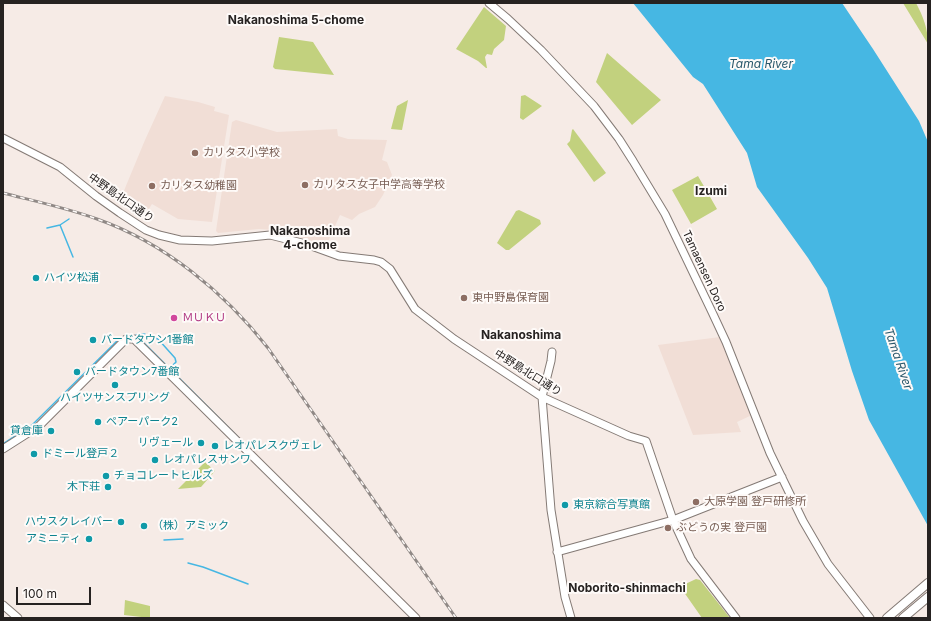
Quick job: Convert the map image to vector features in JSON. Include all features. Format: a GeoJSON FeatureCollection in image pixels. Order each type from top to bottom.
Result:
{"type":"FeatureCollection","features":[{"type":"Feature","properties":{"kind":"main road"},"geometry":{"type":"LineString","coordinates":[[887,618],[928,583]]}},
{"type":"Feature","properties":{"kind":"main road"},"geometry":{"type":"LineString","coordinates":[[903,618],[928,597]]}},
{"type":"Feature","properties":{"kind":"street","name":"Tamaensen Doro"},"geometry":{"type":"LineString","coordinates":[[489,3],[541,50],[594,106],[620,139],[634,161],[666,214],[712,312],[770,453],[815,544],[844,586],[870,618]]}},
{"type":"Feature","properties":{"kind":"street","name":"中野島北口通り"},"geometry":{"type":"LineString","coordinates":[[3,138],[60,167],[120,213],[146,230],[159,235],[180,240],[212,241],[270,235],[306,244],[339,256],[381,262],[390,269],[414,309],[448,335],[542,397],[629,436],[646,441],[673,520]]}},
{"type":"Feature","properties":{"kind":"street"},"geometry":{"type":"LineString","coordinates":[[3,449],[39,426],[126,338],[134,339],[416,618]]}},
{"type":"Feature","properties":{"kind":"street"},"geometry":{"type":"LineString","coordinates":[[552,352],[542,397],[551,510],[564,597],[572,618]]}},
{"type":"Feature","properties":{"kind":"street"},"geometry":{"type":"LineString","coordinates":[[558,552],[673,520],[782,477]]}},
{"type":"Feature","properties":{"kind":"street"},"geometry":{"type":"LineString","coordinates":[[673,520],[691,559],[736,618]]}},
{"type":"Feature","properties":{"kind":"street"},"geometry":{"type":"LineString","coordinates":[[3,605],[18,618]]}},
{"type":"Feature","properties":{"kind":"shaded area","name":"カリタス小学校"},"geometry":{"type":"Polygon","coordinates":[[[165,96],[198,102],[215,107],[214,111],[229,115],[212,222],[178,219],[152,204],[146,213],[123,193],[165,96]]]}},
{"type":"Feature","properties":{"kind":"shaded area","name":"カリタス女子中学高等学校"},"geometry":{"type":"Polygon","coordinates":[[[236,120],[277,132],[337,129],[338,136],[348,139],[387,140],[382,160],[387,162],[392,175],[383,195],[375,207],[359,214],[352,220],[340,215],[326,246],[286,232],[274,230],[259,229],[218,233],[216,231],[232,122],[236,120]]]}},
{"type":"Feature","properties":{"kind":"shaded area"},"geometry":{"type":"Polygon","coordinates":[[[720,337],[752,415],[737,422],[741,432],[693,435],[658,345],[720,337]]]}},
{"type":"Feature","properties":{"kind":"green space"},"geometry":{"type":"Polygon","coordinates":[[[903,3],[916,3],[925,23],[928,44],[903,3]]]}},
{"type":"Feature","properties":{"kind":"green space"},"geometry":{"type":"Polygon","coordinates":[[[484,7],[506,26],[504,40],[494,49],[492,55],[487,54],[485,57],[487,68],[478,61],[456,49],[484,7]]]}},
{"type":"Feature","properties":{"kind":"green space"},"geometry":{"type":"Polygon","coordinates":[[[279,37],[313,42],[334,75],[275,69],[273,67],[279,37]]]}},
{"type":"Feature","properties":{"kind":"green space"},"geometry":{"type":"Polygon","coordinates":[[[607,53],[661,100],[632,125],[596,82],[607,53]]]}},
{"type":"Feature","properties":{"kind":"green space"},"geometry":{"type":"Polygon","coordinates":[[[525,95],[542,106],[523,120],[520,118],[521,96],[525,95]]]}},
{"type":"Feature","properties":{"kind":"green space"},"geometry":{"type":"Polygon","coordinates":[[[408,100],[402,130],[391,129],[397,106],[408,100]]]}},
{"type":"Feature","properties":{"kind":"green space"},"geometry":{"type":"Polygon","coordinates":[[[573,129],[606,173],[594,182],[567,144],[570,141],[573,129]]]}},
{"type":"Feature","properties":{"kind":"green space"},"geometry":{"type":"Polygon","coordinates":[[[698,176],[717,209],[691,224],[672,190],[698,176]]]}},
{"type":"Feature","properties":{"kind":"green space"},"geometry":{"type":"Polygon","coordinates":[[[519,210],[540,220],[541,224],[509,250],[506,250],[497,243],[516,211],[519,210]]]}},
{"type":"Feature","properties":{"kind":"green space"},"geometry":{"type":"Polygon","coordinates":[[[205,462],[215,471],[201,487],[178,489],[205,462]]]}},
{"type":"Feature","properties":{"kind":"green space"},"geometry":{"type":"Polygon","coordinates":[[[696,579],[700,580],[730,618],[702,618],[681,588],[681,586],[696,579]]]}},
{"type":"Feature","properties":{"kind":"green space"},"geometry":{"type":"Polygon","coordinates":[[[125,600],[150,606],[150,618],[124,615],[125,600]]]}},
{"type":"Feature","properties":{"kind":"water","name":"Tama River"},"geometry":{"type":"Polygon","coordinates":[[[633,3],[842,3],[919,121],[928,142],[928,526],[869,420],[852,371],[827,288],[808,258],[757,187],[747,153],[703,84],[693,77],[633,3]]]}},
{"type":"Feature","properties":{"kind":"waterway"},"geometry":{"type":"LineString","coordinates":[[47,228],[60,225],[69,219]]}},
{"type":"Feature","properties":{"kind":"waterway"},"geometry":{"type":"LineString","coordinates":[[60,225],[73,257]]}},
{"type":"Feature","properties":{"kind":"waterway"},"geometry":{"type":"LineString","coordinates":[[133,336],[144,334],[158,339],[175,358],[176,362],[170,368]]}},
{"type":"Feature","properties":{"kind":"waterway"},"geometry":{"type":"LineString","coordinates":[[136,335],[249,448]]}},
{"type":"Feature","properties":{"kind":"waterway"},"geometry":{"type":"LineString","coordinates":[[3,444],[32,425],[120,338],[127,336]]}},
{"type":"Feature","properties":{"kind":"waterway"},"geometry":{"type":"LineString","coordinates":[[164,540],[183,539]]}},
{"type":"Feature","properties":{"kind":"waterway"},"geometry":{"type":"LineString","coordinates":[[188,563],[248,584]]}},
{"type":"Feature","properties":{"kind":"railway"},"geometry":{"type":"LineString","coordinates":[[3,193],[74,211],[122,229],[146,241],[169,256],[192,272],[212,289],[251,327],[268,348],[456,618]]}},
{"type":"Feature","properties":{"kind":"place","name":"カリタス小学校"},"geometry":{"type":"Point","coordinates":[195,153]}},
{"type":"Feature","properties":{"kind":"place","name":"カリタス女子中学高等学校"},"geometry":{"type":"Point","coordinates":[305,185]}},
{"type":"Feature","properties":{"kind":"place","name":"カリタス幼稚園"},"geometry":{"type":"Point","coordinates":[152,186]}},
{"type":"Feature","properties":{"kind":"place","name":"ハイツ松浦"},"geometry":{"type":"Point","coordinates":[36,278]}},
{"type":"Feature","properties":{"kind":"place","name":"東中野島保育園"},"geometry":{"type":"Point","coordinates":[464,298]}},
{"type":"Feature","properties":{"kind":"place","name":"ＭＵＫＵ"},"geometry":{"type":"Point","coordinates":[174,318]}},
{"type":"Feature","properties":{"kind":"place","name":"バードタウン1番館"},"geometry":{"type":"Point","coordinates":[93,340]}},
{"type":"Feature","properties":{"kind":"place","name":"バードタウン7番館"},"geometry":{"type":"Point","coordinates":[77,372]}},
{"type":"Feature","properties":{"kind":"place","name":"ハイツサンスプリング"},"geometry":{"type":"Point","coordinates":[115,385]}},
{"type":"Feature","properties":{"kind":"place","name":"ペアーパーク2"},"geometry":{"type":"Point","coordinates":[98,422]}},
{"type":"Feature","properties":{"kind":"place","name":"貸倉庫"},"geometry":{"type":"Point","coordinates":[51,431]}},
{"type":"Feature","properties":{"kind":"place","name":"リヴェール"},"geometry":{"type":"Point","coordinates":[201,443]}},
{"type":"Feature","properties":{"kind":"place","name":"レオパレスクヴェレ"},"geometry":{"type":"Point","coordinates":[215,446]}},
{"type":"Feature","properties":{"kind":"place","name":"ドミール登戸２"},"geometry":{"type":"Point","coordinates":[34,454]}},
{"type":"Feature","properties":{"kind":"place","name":"レオパレスサンワ"},"geometry":{"type":"Point","coordinates":[155,460]}},
{"type":"Feature","properties":{"kind":"place","name":"チョコレートヒルズ"},"geometry":{"type":"Point","coordinates":[106,476]}},
{"type":"Feature","properties":{"kind":"place","name":"木下荘"},"geometry":{"type":"Point","coordinates":[108,487]}},
{"type":"Feature","properties":{"kind":"place","name":"大原学園 登戸研修所"},"geometry":{"type":"Point","coordinates":[696,502]}},
{"type":"Feature","properties":{"kind":"place","name":"東京綜合写真館"},"geometry":{"type":"Point","coordinates":[565,505]}},
{"type":"Feature","properties":{"kind":"place","name":"ハウスクレイバー"},"geometry":{"type":"Point","coordinates":[121,522]}},
{"type":"Feature","properties":{"kind":"place","name":"（株）アミック"},"geometry":{"type":"Point","coordinates":[144,526]}},
{"type":"Feature","properties":{"kind":"place","name":"ぶどうの実 登戸園"},"geometry":{"type":"Point","coordinates":[668,528]}},
{"type":"Feature","properties":{"kind":"place","name":"アミニティ"},"geometry":{"type":"Point","coordinates":[89,539]}},
{"type":"Feature","properties":{"kind":"district","name":"Nakanoshima 5-chome"},"geometry":{"type":"Point","coordinates":[296,20]}},
{"type":"Feature","properties":{"kind":"district","name":"Izumi"},"geometry":{"type":"Point","coordinates":[711,191]}},
{"type":"Feature","properties":{"kind":"district","name":"Nakanoshima 4-chome"},"geometry":{"type":"Point","coordinates":[310,238]}},
{"type":"Feature","properties":{"kind":"district","name":"Nakanoshima"},"geometry":{"type":"Point","coordinates":[521,335]}},
{"type":"Feature","properties":{"kind":"district","name":"Noborito-shinmachi"},"geometry":{"type":"Point","coordinates":[627,588]}}]}
